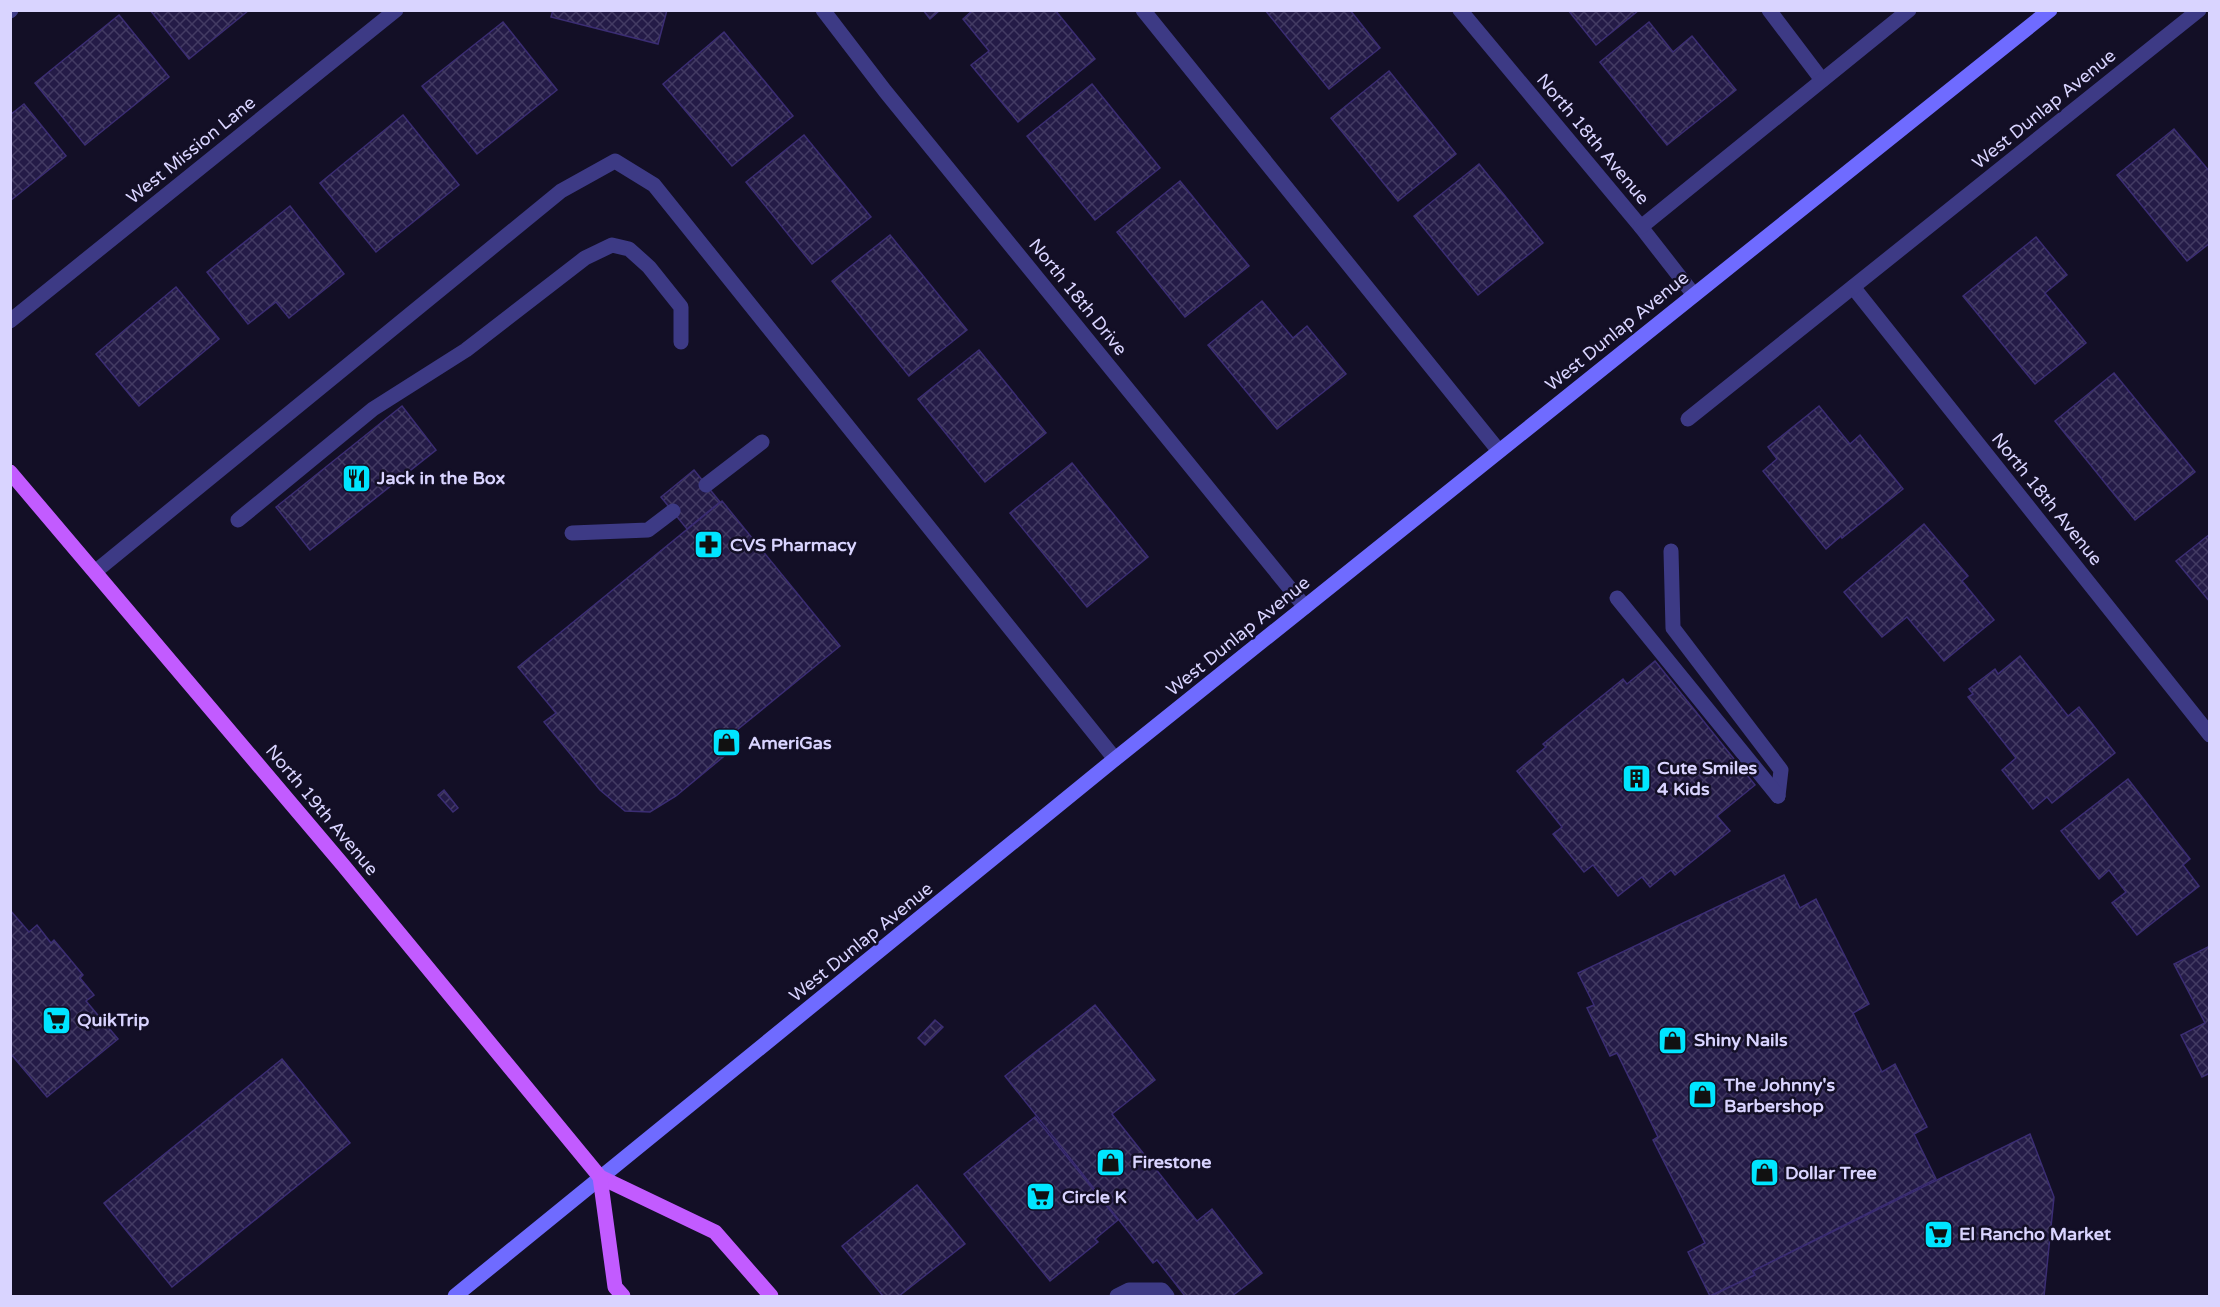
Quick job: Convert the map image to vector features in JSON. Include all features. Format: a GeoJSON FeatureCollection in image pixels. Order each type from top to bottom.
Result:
{"type":"FeatureCollection","features":[{"type":"Feature","properties":{"kind":"main road","name":"West Dunlap Avenue"},"geometry":{"type":"LineString","coordinates":[[455,1296],[1115,759],[2050,10]]}},
{"type":"Feature","properties":{"kind":"main road","name":"North 19th Avenue"},"geometry":{"type":"LineString","coordinates":[[10,472],[96,571],[534,1094],[600,1177],[715,1232],[771,1296]]}},
{"type":"Feature","properties":{"kind":"main road"},"geometry":{"type":"LineString","coordinates":[[600,1177],[615,1287],[623,1296]]}},
{"type":"Feature","properties":{"kind":"street","name":"West Mission Lane"},"geometry":{"type":"LineString","coordinates":[[10,321],[396,10]]}},
{"type":"Feature","properties":{"kind":"street","name":"North 18th Drive"},"geometry":{"type":"LineString","coordinates":[[823,10],[885,91],[1305,607]]}},
{"type":"Feature","properties":{"kind":"street"},"geometry":{"type":"LineString","coordinates":[[1143,10],[1498,451]]}},
{"type":"Feature","properties":{"kind":"street","name":"North 18th Avenue"},"geometry":{"type":"LineString","coordinates":[[1460,10],[1641,227],[1694,295]]}},
{"type":"Feature","properties":{"kind":"street"},"geometry":{"type":"LineString","coordinates":[[1769,10],[1822,80]]}},
{"type":"Feature","properties":{"kind":"street"},"geometry":{"type":"LineString","coordinates":[[1641,227],[1909,10]]}},
{"type":"Feature","properties":{"kind":"street"},"geometry":{"type":"LineString","coordinates":[[2200,10],[2210,21]]}},
{"type":"Feature","properties":{"kind":"street","name":"West Dunlap Avenue"},"geometry":{"type":"LineString","coordinates":[[1688,419],[2200,10]]}},
{"type":"Feature","properties":{"kind":"street"},"geometry":{"type":"LineString","coordinates":[[96,571],[561,191],[615,161],[654,185],[1115,759]]}},
{"type":"Feature","properties":{"kind":"street"},"geometry":{"type":"LineString","coordinates":[[238,519],[373,409],[466,350],[585,258],[612,245],[629,249],[649,267],[681,307],[681,342]]}},
{"type":"Feature","properties":{"kind":"street","name":"North 18th Avenue"},"geometry":{"type":"LineString","coordinates":[[1853,287],[2210,735]]}},
{"type":"Feature","properties":{"kind":"street"},"geometry":{"type":"LineString","coordinates":[[706,485],[762,442]]}},
{"type":"Feature","properties":{"kind":"street"},"geometry":{"type":"LineString","coordinates":[[572,533],[648,530],[672,511]]}},
{"type":"Feature","properties":{"kind":"street"},"geometry":{"type":"LineString","coordinates":[[1617,598],[1779,796],[1781,770],[1673,628],[1671,551]]}},
{"type":"Feature","properties":{"kind":"street"},"geometry":{"type":"LineString","coordinates":[[1117,1296],[1129,1290],[1162,1290],[1167,1296]]}},
{"type":"Feature","properties":{"kind":"building"},"geometry":{"type":"Polygon","coordinates":[[[150,10],[249,10],[189,59],[150,10]]]}},
{"type":"Feature","properties":{"kind":"building"},"geometry":{"type":"Polygon","coordinates":[[[553,10],[667,10],[658,44],[551,17],[553,10]]]}},
{"type":"Feature","properties":{"kind":"building"},"geometry":{"type":"Polygon","coordinates":[[[923,10],[940,10],[930,19],[923,10]]]}},
{"type":"Feature","properties":{"kind":"building"},"geometry":{"type":"Polygon","coordinates":[[[973,10],[1055,10],[1095,59],[1018,122],[971,65],[989,51],[963,19],[973,10]]]}},
{"type":"Feature","properties":{"kind":"building"},"geometry":{"type":"Polygon","coordinates":[[[1265,10],[1350,10],[1380,48],[1329,89],[1265,10]]]}},
{"type":"Feature","properties":{"kind":"building"},"geometry":{"type":"Polygon","coordinates":[[[1568,10],[1639,10],[1596,45],[1568,10]]]}},
{"type":"Feature","properties":{"kind":"building"},"geometry":{"type":"Polygon","coordinates":[[[119,15],[169,77],[85,145],[35,83],[119,15]]]}},
{"type":"Feature","properties":{"kind":"building"},"geometry":{"type":"Polygon","coordinates":[[[503,22],[557,90],[477,154],[422,86],[503,22]]]}},
{"type":"Feature","properties":{"kind":"building"},"geometry":{"type":"Polygon","coordinates":[[[1649,22],[1673,52],[1692,36],[1736,90],[1667,145],[1600,62],[1649,22]]]}},
{"type":"Feature","properties":{"kind":"building"},"geometry":{"type":"Polygon","coordinates":[[[724,32],[793,116],[732,166],[663,84],[724,32]]]}},
{"type":"Feature","properties":{"kind":"building"},"geometry":{"type":"Polygon","coordinates":[[[1389,71],[1456,154],[1398,201],[1331,118],[1389,71]]]}},
{"type":"Feature","properties":{"kind":"building"},"geometry":{"type":"Polygon","coordinates":[[[1092,84],[1160,168],[1095,220],[1027,136],[1092,84]]]}},
{"type":"Feature","properties":{"kind":"building"},"geometry":{"type":"Polygon","coordinates":[[[24,104],[66,156],[10,201],[10,115],[24,104]]]}},
{"type":"Feature","properties":{"kind":"building"},"geometry":{"type":"Polygon","coordinates":[[[403,115],[459,185],[376,252],[320,183],[403,115]]]}},
{"type":"Feature","properties":{"kind":"building"},"geometry":{"type":"Polygon","coordinates":[[[2174,129],[2210,172],[2210,243],[2187,261],[2117,175],[2174,129]]]}},
{"type":"Feature","properties":{"kind":"building"},"geometry":{"type":"Polygon","coordinates":[[[804,135],[871,217],[812,264],[746,182],[804,135]]]}},
{"type":"Feature","properties":{"kind":"building"},"geometry":{"type":"Polygon","coordinates":[[[1479,164],[1543,243],[1478,295],[1414,216],[1479,164]]]}},
{"type":"Feature","properties":{"kind":"building"},"geometry":{"type":"Polygon","coordinates":[[[1180,181],[1249,266],[1185,317],[1117,232],[1180,181]]]}},
{"type":"Feature","properties":{"kind":"building"},"geometry":{"type":"Polygon","coordinates":[[[290,206],[344,274],[289,318],[276,302],[248,324],[207,272],[290,206]]]}},
{"type":"Feature","properties":{"kind":"building"},"geometry":{"type":"Polygon","coordinates":[[[890,235],[967,330],[909,376],[832,281],[890,235]]]}},
{"type":"Feature","properties":{"kind":"building"},"geometry":{"type":"Polygon","coordinates":[[[2036,237],[2067,275],[2045,293],[2086,343],[2035,384],[1963,296],[2036,237]]]}},
{"type":"Feature","properties":{"kind":"building"},"geometry":{"type":"Polygon","coordinates":[[[176,287],[219,339],[139,406],[96,354],[176,287]]]}},
{"type":"Feature","properties":{"kind":"building"},"geometry":{"type":"Polygon","coordinates":[[[1262,301],[1293,338],[1307,326],[1346,374],[1277,429],[1208,345],[1262,301]]]}},
{"type":"Feature","properties":{"kind":"building"},"geometry":{"type":"Polygon","coordinates":[[[979,350],[1046,433],[985,482],[918,399],[979,350]]]}},
{"type":"Feature","properties":{"kind":"building"},"geometry":{"type":"Polygon","coordinates":[[[2114,373],[2195,472],[2135,520],[2055,421],[2114,373]]]}},
{"type":"Feature","properties":{"kind":"building","name":"Jack in the Box"},"geometry":{"type":"Polygon","coordinates":[[[402,406],[436,450],[310,550],[276,507],[402,406]]]}},
{"type":"Feature","properties":{"kind":"building"},"geometry":{"type":"Polygon","coordinates":[[[1819,406],[1850,444],[1860,435],[1903,489],[1826,549],[1763,471],[1777,459],[1768,447],[1819,406]]]}},
{"type":"Feature","properties":{"kind":"building"},"geometry":{"type":"Polygon","coordinates":[[[1072,463],[1148,557],[1087,607],[1010,513],[1072,463]]]}},
{"type":"Feature","properties":{"kind":"building"},"geometry":{"type":"Polygon","coordinates":[[[694,470],[720,502],[687,529],[661,497],[694,470]]]}},
{"type":"Feature","properties":{"kind":"building","name":"CVS Pharmacy"},"geometry":{"type":"Polygon","coordinates":[[[722,501],[840,646],[732,734],[740,743],[676,796],[650,812],[625,811],[600,790],[544,722],[556,713],[518,667],[722,501]]]}},
{"type":"Feature","properties":{"kind":"building"},"geometry":{"type":"Polygon","coordinates":[[[1924,524],[1968,576],[1962,581],[1994,620],[1944,661],[1907,617],[1882,637],[1844,592],[1924,524]]]}},
{"type":"Feature","properties":{"kind":"building"},"geometry":{"type":"Polygon","coordinates":[[[2210,534],[2210,602],[2176,561],[2210,534]]]}},
{"type":"Feature","properties":{"kind":"building"},"geometry":{"type":"Polygon","coordinates":[[[2020,656],[2068,716],[2079,707],[2115,753],[2052,803],[2047,797],[2033,809],[2002,770],[2016,758],[1968,697],[1973,694],[1969,689],[1995,669],[1998,674],[2020,656]]]}},
{"type":"Feature","properties":{"kind":"building","name":"Cute Smiles 4 Kids"},"geometry":{"type":"Polygon","coordinates":[[[1655,661],[1755,785],[1717,816],[1730,831],[1675,875],[1671,870],[1650,887],[1642,877],[1618,896],[1593,865],[1584,872],[1553,834],[1562,827],[1517,771],[1546,747],[1543,744],[1623,679],[1627,684],[1655,661]]]}},
{"type":"Feature","properties":{"kind":"building"},"geometry":{"type":"Polygon","coordinates":[[[2128,779],[2190,859],[2183,865],[2199,886],[2137,935],[2112,903],[2126,892],[2109,870],[2099,879],[2061,831],[2128,779]]]}},
{"type":"Feature","properties":{"kind":"building"},"geometry":{"type":"Polygon","coordinates":[[[444,790],[458,808],[453,812],[438,795],[444,790]]]}},
{"type":"Feature","properties":{"kind":"building"},"geometry":{"type":"Polygon","coordinates":[[[1784,875],[1800,908],[1816,899],[1869,1004],[1853,1013],[1882,1072],[1895,1064],[1927,1127],[1914,1134],[1936,1179],[1753,1271],[1755,1275],[1710,1296],[1688,1252],[1705,1243],[1653,1140],[1658,1137],[1617,1053],[1610,1056],[1587,1008],[1594,1005],[1578,973],[1784,875]]]}},
{"type":"Feature","properties":{"kind":"building","name":"QuikTrip"},"geometry":{"type":"Polygon","coordinates":[[[10,910],[29,932],[37,925],[51,943],[54,940],[83,975],[80,978],[94,995],[86,1001],[118,1039],[47,1097],[10,1053],[10,910]]]}},
{"type":"Feature","properties":{"kind":"building"},"geometry":{"type":"Polygon","coordinates":[[[2210,946],[2210,1073],[2202,1077],[2181,1035],[2205,1023],[2174,964],[2210,946]]]}},
{"type":"Feature","properties":{"kind":"building","name":"Firestone"},"geometry":{"type":"Polygon","coordinates":[[[1095,1005],[1155,1080],[1112,1114],[1197,1221],[1212,1209],[1262,1273],[1232,1296],[1185,1296],[1157,1260],[1153,1263],[1005,1076],[1095,1005]]]}},
{"type":"Feature","properties":{"kind":"building"},"geometry":{"type":"Polygon","coordinates":[[[935,1020],[943,1027],[925,1045],[918,1038],[935,1020]]]}},
{"type":"Feature","properties":{"kind":"building"},"geometry":{"type":"Polygon","coordinates":[[[282,1059],[350,1143],[172,1287],[104,1203],[282,1059]]]}},
{"type":"Feature","properties":{"kind":"building","name":"Circle K"},"geometry":{"type":"Polygon","coordinates":[[[1035,1117],[1118,1220],[1095,1239],[1098,1242],[1050,1281],[964,1174],[1035,1117]]]}},
{"type":"Feature","properties":{"kind":"building","name":"El Rancho Market"},"geometry":{"type":"Polygon","coordinates":[[[2030,1134],[2054,1197],[2044,1296],[1711,1296],[1755,1275],[1753,1271],[2030,1134]]]}},
{"type":"Feature","properties":{"kind":"building"},"geometry":{"type":"Polygon","coordinates":[[[917,1185],[965,1244],[899,1296],[883,1296],[842,1246],[917,1185]]]}},
{"type":"Feature","properties":{"kind":"place","name":"Jack in the Box"},"geometry":{"type":"Point","coordinates":[356,478]}},
{"type":"Feature","properties":{"kind":"place","name":"CVS Pharmacy"},"geometry":{"type":"Point","coordinates":[709,545]}},
{"type":"Feature","properties":{"kind":"place","name":"AmeriGas"},"geometry":{"type":"Point","coordinates":[727,743]}},
{"type":"Feature","properties":{"kind":"place","name":"Cute Smiles 4 Kids"},"geometry":{"type":"Point","coordinates":[1636,778]}},
{"type":"Feature","properties":{"kind":"place","name":"QuikTrip"},"geometry":{"type":"Point","coordinates":[56,1020]}},
{"type":"Feature","properties":{"kind":"place","name":"Shiny Nails"},"geometry":{"type":"Point","coordinates":[1673,1040]}},
{"type":"Feature","properties":{"kind":"place","name":"The Johnny's Barbershop"},"geometry":{"type":"Point","coordinates":[1703,1095]}},
{"type":"Feature","properties":{"kind":"place","name":"Firestone"},"geometry":{"type":"Point","coordinates":[1111,1162]}},
{"type":"Feature","properties":{"kind":"place","name":"Dollar Tree"},"geometry":{"type":"Point","coordinates":[1764,1173]}},
{"type":"Feature","properties":{"kind":"place","name":"Circle K"},"geometry":{"type":"Point","coordinates":[1041,1197]}},
{"type":"Feature","properties":{"kind":"place","name":"El Rancho Market"},"geometry":{"type":"Point","coordinates":[1938,1234]}}]}
